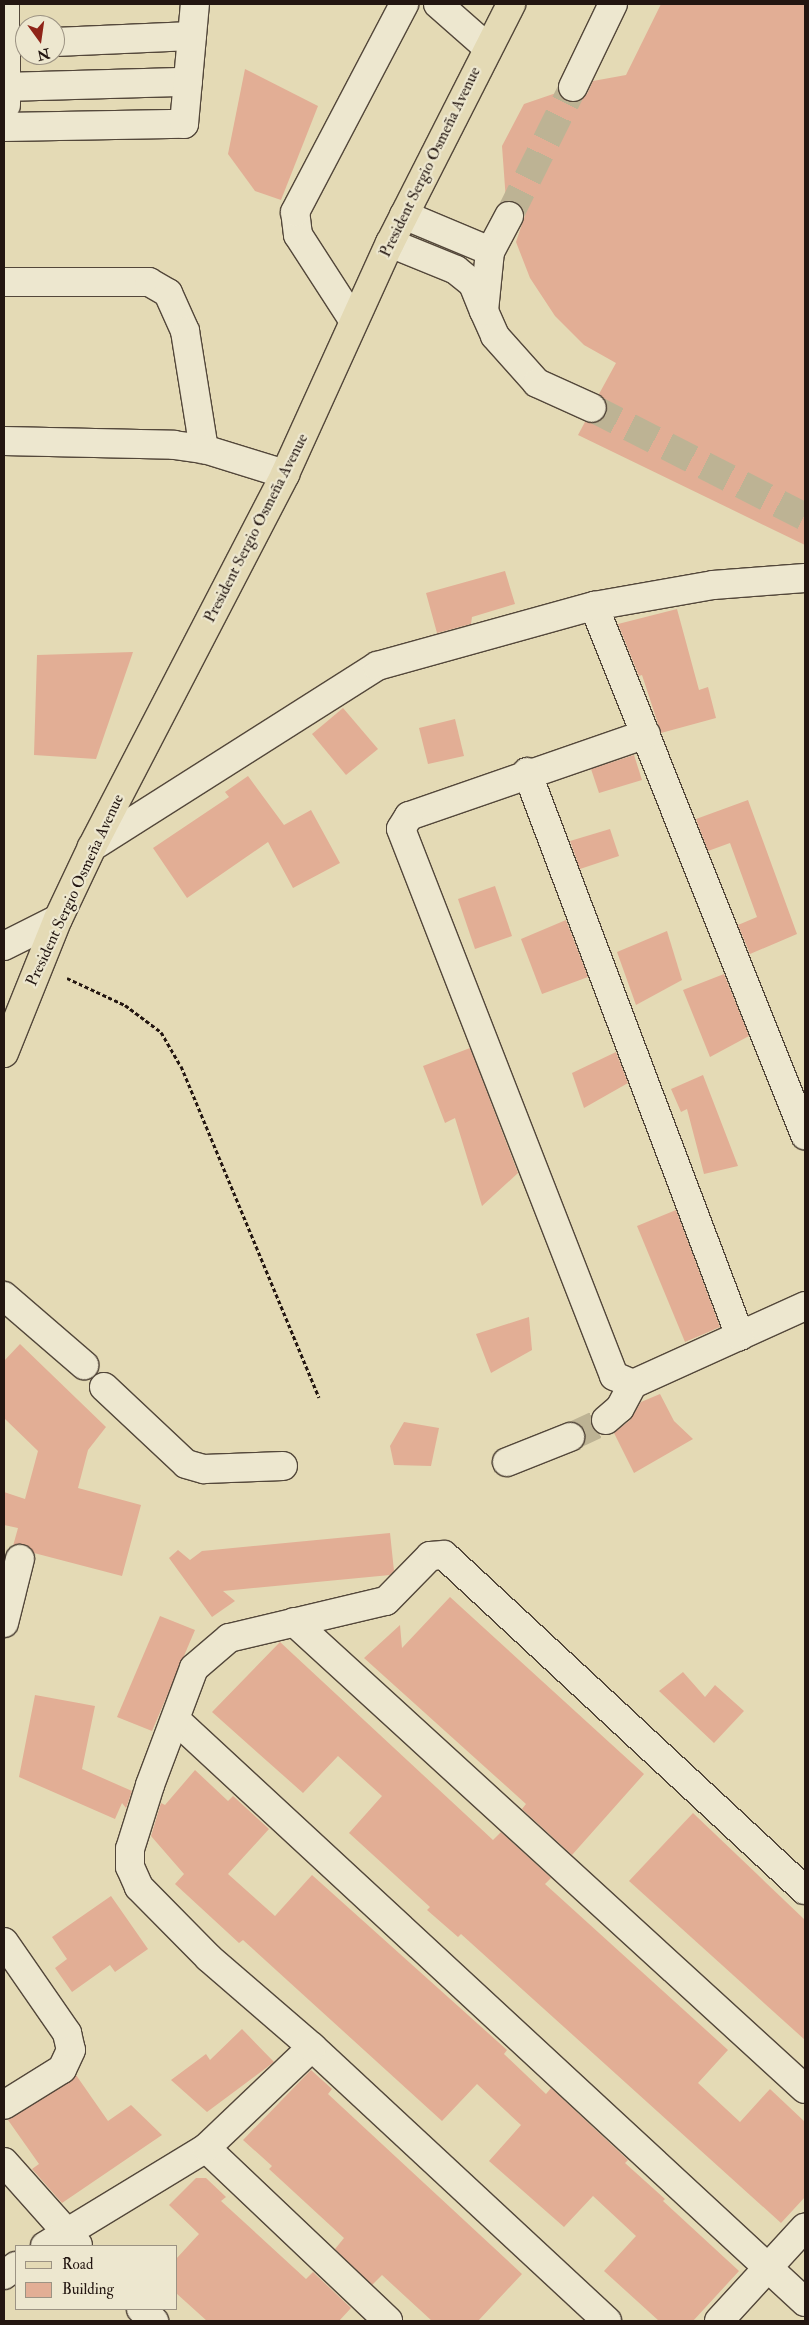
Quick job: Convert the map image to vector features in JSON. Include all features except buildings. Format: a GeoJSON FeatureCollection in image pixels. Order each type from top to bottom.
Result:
{"type":"FeatureCollection","features":[{"type":"Feature","properties":{"kind":"main road","name":"President Sergio Osmeña Avenue"},"geometry":{"type":"LineString","coordinates":[[4,1053],[58,919],[92,848],[285,474],[353,320],[390,243],[487,47],[511,4]]}},
{"type":"Feature","properties":{"kind":"street"},"geometry":{"type":"LineString","coordinates":[[5,4],[11,43],[5,87],[5,126],[184,124],[195,4]]}},
{"type":"Feature","properties":{"kind":"street"},"geometry":{"type":"LineString","coordinates":[[353,320],[298,235],[295,212],[404,4]]}},
{"type":"Feature","properties":{"kind":"street"},"geometry":{"type":"LineString","coordinates":[[438,4],[487,47]]}},
{"type":"Feature","properties":{"kind":"street"},"geometry":{"type":"LineString","coordinates":[[573,87],[613,4]]}},
{"type":"Feature","properties":{"kind":"street"},"geometry":{"type":"LineString","coordinates":[[65,42],[192,36]]}},
{"type":"Feature","properties":{"kind":"street"},"geometry":{"type":"LineString","coordinates":[[5,87],[188,82]]}},
{"type":"Feature","properties":{"kind":"street"},"geometry":{"type":"LineString","coordinates":[[404,215],[490,251]]}},
{"type":"Feature","properties":{"kind":"street"},"geometry":{"type":"LineString","coordinates":[[484,311],[490,251],[509,216]]}},
{"type":"Feature","properties":{"kind":"street"},"geometry":{"type":"LineString","coordinates":[[390,243],[456,270],[473,284],[495,336],[537,383],[592,408]]}},
{"type":"Feature","properties":{"kind":"street"},"geometry":{"type":"LineString","coordinates":[[4,282],[149,282],[168,293],[185,331],[204,449]]}},
{"type":"Feature","properties":{"kind":"street"},"geometry":{"type":"LineString","coordinates":[[4,441],[204,449],[285,474]]}},
{"type":"Feature","properties":{"kind":"street"},"geometry":{"type":"LineString","coordinates":[[92,848],[377,666],[594,606],[714,585],[805,578]]}},
{"type":"Feature","properties":{"kind":"street"},"geometry":{"type":"LineString","coordinates":[[594,606],[805,1135]]}},
{"type":"Feature","properties":{"kind":"street"},"geometry":{"type":"LineString","coordinates":[[633,1384],[614,1376],[401,829],[409,816],[527,772],[646,734]]}},
{"type":"Feature","properties":{"kind":"street"},"geometry":{"type":"LineString","coordinates":[[527,772],[740,1336]]}},
{"type":"Feature","properties":{"kind":"street"},"geometry":{"type":"LineString","coordinates":[[4,946],[58,919]]}},
{"type":"Feature","properties":{"kind":"street"},"geometry":{"type":"LineString","coordinates":[[4,1296],[84,1365]]}},
{"type":"Feature","properties":{"kind":"street"},"geometry":{"type":"LineString","coordinates":[[606,1420],[620,1408],[633,1384],[805,1306]]}},
{"type":"Feature","properties":{"kind":"street"},"geometry":{"type":"LineString","coordinates":[[104,1387],[186,1464],[204,1469],[283,1466]]}},
{"type":"Feature","properties":{"kind":"street"},"geometry":{"type":"LineString","coordinates":[[508,1462],[570,1437]]}},
{"type":"Feature","properties":{"kind":"street"},"geometry":{"type":"LineString","coordinates":[[607,2321],[312,2047],[209,1958],[139,1887],[130,1867],[130,1849],[150,1785],[194,1668],[229,1638],[386,1601],[430,1556],[444,1555],[805,1890]]}},
{"type":"Feature","properties":{"kind":"street"},"geometry":{"type":"LineString","coordinates":[[4,1622],[20,1559]]}},
{"type":"Feature","properties":{"kind":"street"},"geometry":{"type":"LineString","coordinates":[[294,1622],[805,2089]]}},
{"type":"Feature","properties":{"kind":"street"},"geometry":{"type":"LineString","coordinates":[[176,1720],[805,2302]]}},
{"type":"Feature","properties":{"kind":"street"},"geometry":{"type":"LineString","coordinates":[[4,1942],[67,2033],[70,2050],[62,2069],[4,2105]]}},
{"type":"Feature","properties":{"kind":"street"},"geometry":{"type":"LineString","coordinates":[[4,2162],[63,2242],[206,2148],[312,2047]]}},
{"type":"Feature","properties":{"kind":"street"},"geometry":{"type":"LineString","coordinates":[[206,2148],[388,2321]]}},
{"type":"Feature","properties":{"kind":"street"},"geometry":{"type":"LineString","coordinates":[[719,2321],[766,2266],[805,2227]]}},
{"type":"Feature","properties":{"kind":"street"},"geometry":{"type":"LineString","coordinates":[[4,2275],[15,2267]]}},
{"type":"Feature","properties":{"kind":"street"},"geometry":{"type":"LineString","coordinates":[[142,2310],[154,2321]]}},
{"type":"Feature","properties":{"kind":"path"},"geometry":{"type":"LineString","coordinates":[[39,965],[124,1005],[161,1032],[181,1066],[319,1397]]}},
{"type":"Feature","properties":{"kind":"tunnel"},"geometry":{"type":"LineString","coordinates":[[509,216],[573,87]]}},
{"type":"Feature","properties":{"kind":"tunnel"},"geometry":{"type":"LineString","coordinates":[[592,408],[805,517]]}},
{"type":"Feature","properties":{"kind":"tunnel"},"geometry":{"type":"LineString","coordinates":[[570,1437],[606,1420]]}}]}
